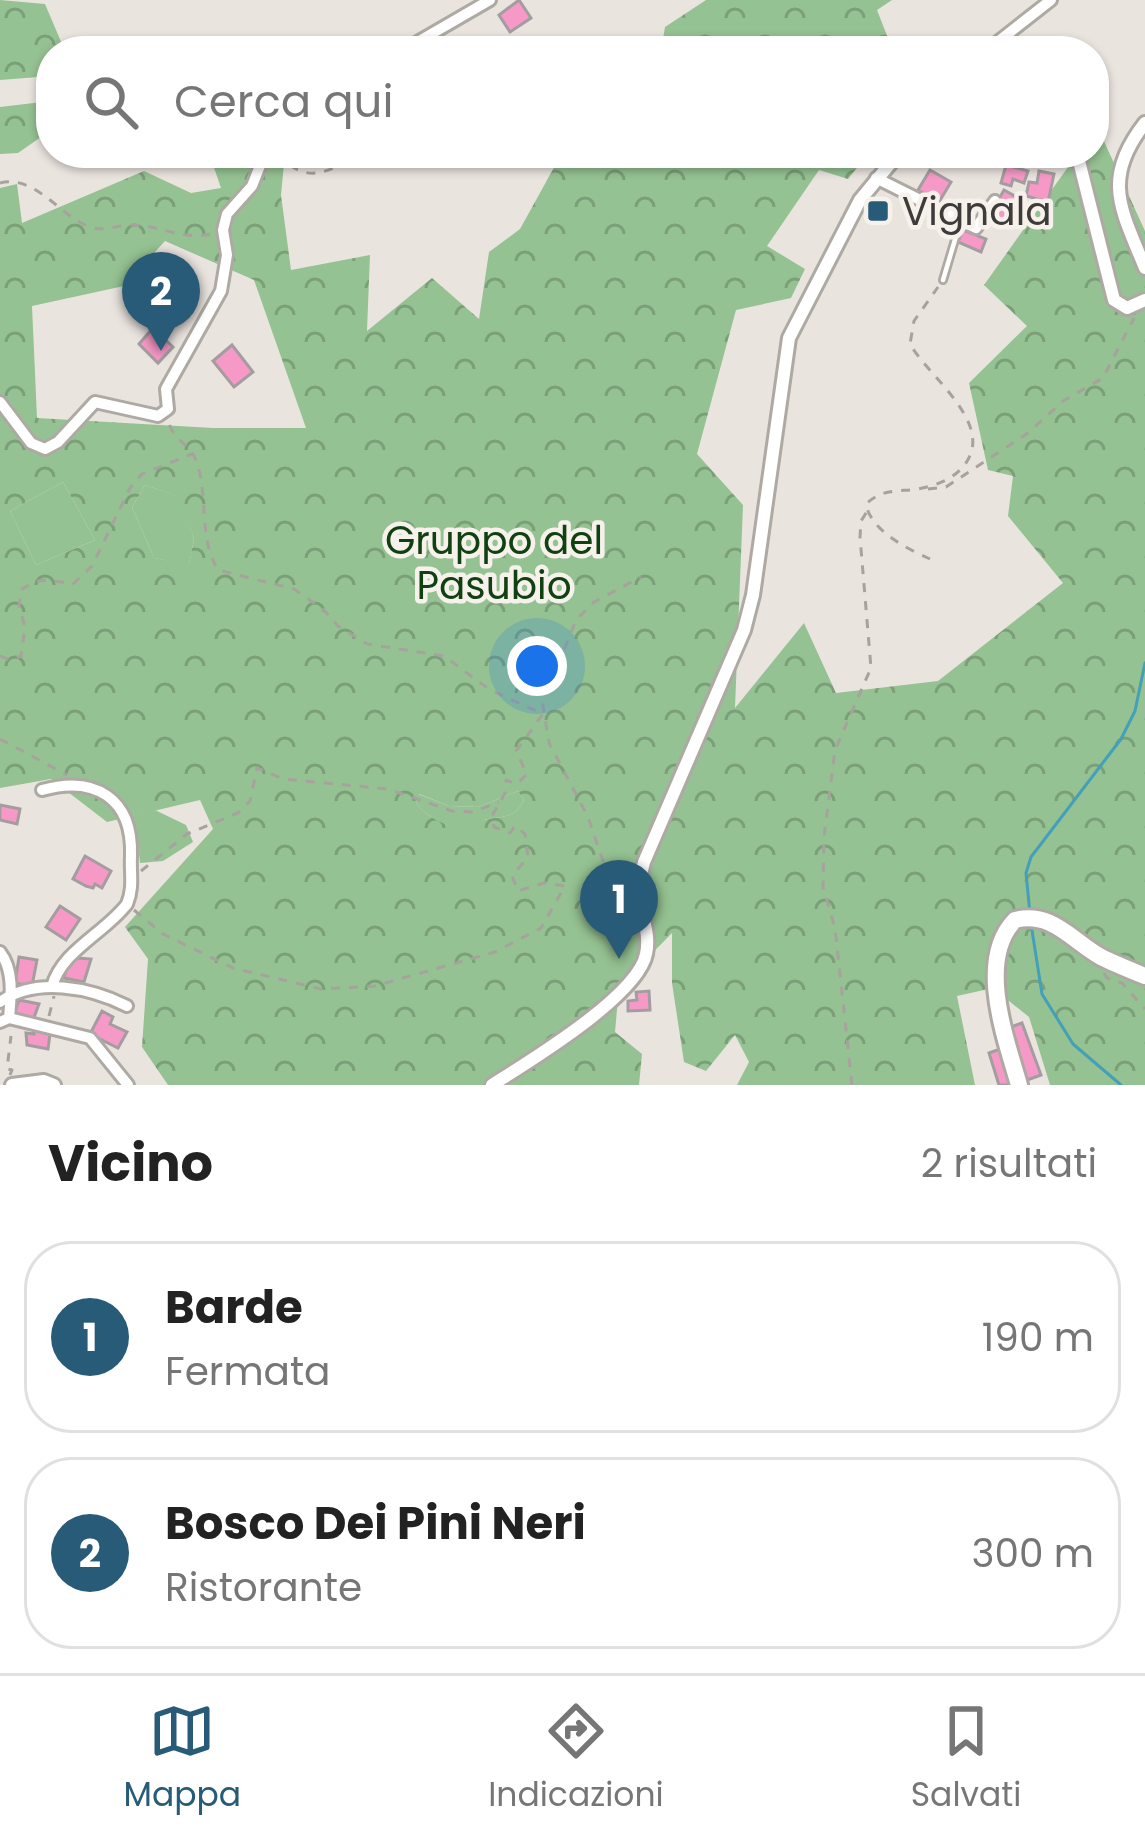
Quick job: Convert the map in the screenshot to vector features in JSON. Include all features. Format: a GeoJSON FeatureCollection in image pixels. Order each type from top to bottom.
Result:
{"type":"FeatureCollection","features":[{"type":"Feature","properties":{"kind":"main road"},"geometry":{"type":"LineString","coordinates":[[1019,1085],[996,997],[1002,942],[1015,920],[1039,918],[1056,924],[1090,950],[1145,976]]}},
{"type":"Feature","properties":{"kind":"street"},"geometry":{"type":"LineString","coordinates":[[428,36],[490,0]]}},
{"type":"Feature","properties":{"kind":"street"},"geometry":{"type":"LineString","coordinates":[[1005,36],[1051,0]]}},
{"type":"Feature","properties":{"kind":"street"},"geometry":{"type":"LineString","coordinates":[[1145,123],[1126,148],[1117,178],[1118,202],[1145,268]]}},
{"type":"Feature","properties":{"kind":"street"},"geometry":{"type":"LineString","coordinates":[[0,403],[31,443],[45,449],[58,442],[95,402],[158,416],[168,410],[166,389],[220,291],[227,256],[223,230],[227,214],[252,186],[259,168]]}},
{"type":"Feature","properties":{"kind":"street"},"geometry":{"type":"LineString","coordinates":[[492,1085],[557,1044],[637,978],[646,960],[648,936],[639,891],[644,862],[744,630],[789,338],[840,236],[885,168]]}},
{"type":"Feature","properties":{"kind":"street"},"geometry":{"type":"LineString","coordinates":[[1080,168],[1114,300],[1127,308],[1142,303]]}},
{"type":"Feature","properties":{"kind":"street"},"geometry":{"type":"LineString","coordinates":[[876,178],[976,228],[995,201]]}},
{"type":"Feature","properties":{"kind":"street"},"geometry":{"type":"LineString","coordinates":[[42,790],[66,783],[82,785],[110,797],[130,824],[132,880],[127,904],[65,963],[52,987]]}},
{"type":"Feature","properties":{"kind":"street"},"geometry":{"type":"LineString","coordinates":[[0,952],[7,962],[5,1020],[90,1038],[128,1085]]}},
{"type":"Feature","properties":{"kind":"street"},"geometry":{"type":"LineString","coordinates":[[6,998],[23,988],[52,987],[108,997],[127,1006]]}},
{"type":"Feature","properties":{"kind":"street"},"geometry":{"type":"LineString","coordinates":[[12,1085],[44,1081],[54,1085]]}},
{"type":"Feature","properties":{"kind":"lane"},"geometry":{"type":"LineString","coordinates":[[943,280],[960,223]]}},
{"type":"Feature","properties":{"kind":"path"},"geometry":{"type":"LineString","coordinates":[[295,168],[303,175],[332,168]]}},
{"type":"Feature","properties":{"kind":"path"},"geometry":{"type":"LineString","coordinates":[[0,183],[10,180],[25,185],[93,228],[155,227],[193,238],[223,230]]}},
{"type":"Feature","properties":{"kind":"path"},"geometry":{"type":"LineString","coordinates":[[925,487],[955,475],[972,450],[972,431],[959,407],[910,344],[914,321],[943,280]]}},
{"type":"Feature","properties":{"kind":"path"},"geometry":{"type":"LineString","coordinates":[[930,559],[884,531],[866,504],[882,492],[946,487],[1028,433],[1064,401],[1102,378],[1142,303]]}},
{"type":"Feature","properties":{"kind":"path"},"geometry":{"type":"LineString","coordinates":[[168,410],[171,432],[194,453],[203,484],[207,552],[218,570],[294,589],[367,644],[444,656],[490,690],[543,714]]}},
{"type":"Feature","properties":{"kind":"path"},"geometry":{"type":"LineString","coordinates":[[0,656],[10,660],[21,656],[25,627],[19,606],[21,590],[34,580],[52,578],[73,584],[92,566],[130,488],[142,474],[194,453]]}},
{"type":"Feature","properties":{"kind":"path"},"geometry":{"type":"LineString","coordinates":[[852,1085],[839,956],[823,887],[835,750],[871,668],[860,537],[868,510]]}},
{"type":"Feature","properties":{"kind":"path"},"geometry":{"type":"LineString","coordinates":[[641,577],[594,602],[577,620],[555,673],[540,686],[549,743],[588,817],[609,892],[643,908]]}},
{"type":"Feature","properties":{"kind":"path"},"geometry":{"type":"LineString","coordinates":[[127,904],[163,934],[233,968],[321,989],[375,986],[495,952],[541,928],[565,886],[544,883],[518,891],[512,876],[529,857],[525,834],[515,826],[510,833],[494,826],[492,816],[506,780],[517,784],[526,774],[516,751],[543,714]]}},
{"type":"Feature","properties":{"kind":"path"},"geometry":{"type":"LineString","coordinates":[[0,739],[82,785]]}},
{"type":"Feature","properties":{"kind":"path"},"geometry":{"type":"LineString","coordinates":[[132,880],[187,834],[238,813],[250,801],[257,768],[283,779],[388,789],[452,811],[473,812],[500,801]]}},
{"type":"Feature","properties":{"kind":"path"},"geometry":{"type":"LineString","coordinates":[[1090,950],[1090,958],[1107,978],[1123,983],[1145,1009]]}},
{"type":"Feature","properties":{"kind":"path"},"geometry":{"type":"LineString","coordinates":[[46,1029],[52,987]]}},
{"type":"Feature","properties":{"kind":"path"},"geometry":{"type":"LineString","coordinates":[[0,1084],[12,1073],[7,1069],[11,1036]]}},
{"type":"Feature","properties":{"kind":"green space"},"geometry":{"type":"Polygon","coordinates":[[[0,0],[45,4],[59,36],[36,36],[36,77],[0,80],[0,0]]]}},
{"type":"Feature","properties":{"kind":"green space"},"geometry":{"type":"Polygon","coordinates":[[[706,0],[892,0],[877,10],[887,36],[664,36],[665,27],[706,0]]]}},
{"type":"Feature","properties":{"kind":"green space"},"geometry":{"type":"Polygon","coordinates":[[[36,103],[36,140],[18,153],[0,154],[0,107],[36,103]]]}},
{"type":"Feature","properties":{"kind":"green space","name":"Gruppo del Pasubio"},"geometry":{"type":"Polygon","coordinates":[[[1109,152],[1145,231],[1145,1085],[1050,1085],[1029,1017],[993,988],[957,996],[975,1085],[737,1085],[749,1062],[735,1035],[706,1071],[684,1062],[672,983],[672,933],[619,987],[615,1032],[642,1054],[639,1085],[168,1085],[142,1047],[148,959],[125,927],[213,829],[200,800],[107,822],[51,779],[0,788],[0,188],[17,184],[22,223],[144,171],[191,193],[221,188],[214,168],[284,168],[281,195],[291,270],[370,255],[367,331],[432,278],[479,319],[489,252],[520,229],[554,168],[857,168],[848,179],[819,170],[767,246],[805,269],[791,298],[736,310],[697,454],[743,505],[735,708],[804,623],[836,693],[938,681],[1063,583],[1008,516],[1013,476],[988,470],[969,383],[1027,326],[984,285],[1067,168],[1109,168],[1109,152]],[[165,241],[124,286],[32,306],[37,418],[306,428],[254,280],[165,241]],[[63,482],[10,511],[36,565],[95,540],[63,482]],[[145,485],[132,507],[154,558],[189,564],[194,539],[180,497],[145,485]],[[518,791],[478,807],[449,806],[419,794],[416,803],[438,821],[466,827],[512,814],[524,800],[518,791]]]}},
{"type":"Feature","properties":{"kind":"green space"},"geometry":{"type":"Polygon","coordinates":[[[63,482],[95,540],[36,565],[10,511],[63,482]]]}},
{"type":"Feature","properties":{"kind":"green space"},"geometry":{"type":"Polygon","coordinates":[[[145,485],[181,497],[194,539],[189,565],[154,558],[132,507],[145,485]]]}},
{"type":"Feature","properties":{"kind":"green space"},"geometry":{"type":"Polygon","coordinates":[[[518,791],[524,800],[516,811],[466,828],[438,821],[416,803],[418,794],[449,806],[478,807],[518,791]]]}},
{"type":"Feature","properties":{"kind":"green space"},"geometry":{"type":"Polygon","coordinates":[[[155,810],[186,825],[193,842],[163,861],[140,863],[131,816],[155,810]]]}},
{"type":"Feature","properties":{"kind":"building"},"geometry":{"type":"Polygon","coordinates":[[[519,0],[531,18],[510,32],[499,15],[519,0]]]}},
{"type":"Feature","properties":{"kind":"building"},"geometry":{"type":"Polygon","coordinates":[[[1005,168],[1028,171],[1024,183],[1013,179],[1011,186],[1001,183],[1005,168]]]}},
{"type":"Feature","properties":{"kind":"building"},"geometry":{"type":"Polygon","coordinates":[[[930,170],[951,182],[939,202],[918,190],[930,170]]]}},
{"type":"Feature","properties":{"kind":"building"},"geometry":{"type":"Polygon","coordinates":[[[1039,171],[1054,174],[1048,202],[1026,196],[1029,182],[1037,183],[1039,171]]]}},
{"type":"Feature","properties":{"kind":"building"},"geometry":{"type":"Polygon","coordinates":[[[1004,190],[1022,200],[1007,225],[990,215],[1004,190]]]}},
{"type":"Feature","properties":{"kind":"building"},"geometry":{"type":"Polygon","coordinates":[[[963,230],[986,239],[981,252],[958,242],[963,230]]]}},
{"type":"Feature","properties":{"kind":"building"},"geometry":{"type":"Polygon","coordinates":[[[163,282],[191,283],[190,301],[163,301],[163,282]]]}},
{"type":"Feature","properties":{"kind":"building"},"geometry":{"type":"Polygon","coordinates":[[[153,328],[173,347],[158,363],[139,344],[153,328]]]}},
{"type":"Feature","properties":{"kind":"building"},"geometry":{"type":"Polygon","coordinates":[[[232,345],[253,372],[234,387],[213,361],[232,345]]]}},
{"type":"Feature","properties":{"kind":"building"},"geometry":{"type":"Polygon","coordinates":[[[0,805],[20,809],[17,824],[0,820],[0,805]]]}},
{"type":"Feature","properties":{"kind":"building"},"geometry":{"type":"Polygon","coordinates":[[[85,856],[111,871],[102,888],[73,879],[85,856]]]}},
{"type":"Feature","properties":{"kind":"building"},"geometry":{"type":"Polygon","coordinates":[[[60,906],[80,919],[66,940],[46,927],[60,906]]]}},
{"type":"Feature","properties":{"kind":"building"},"geometry":{"type":"Polygon","coordinates":[[[19,957],[37,960],[32,986],[15,983],[19,957]]]}},
{"type":"Feature","properties":{"kind":"building"},"geometry":{"type":"Polygon","coordinates":[[[77,958],[91,959],[84,982],[64,978],[67,965],[77,958]]]}},
{"type":"Feature","properties":{"kind":"building"},"geometry":{"type":"Polygon","coordinates":[[[649,991],[650,1010],[628,1011],[628,1001],[637,1000],[636,992],[649,991]]]}},
{"type":"Feature","properties":{"kind":"building"},"geometry":{"type":"Polygon","coordinates":[[[19,1000],[39,1004],[32,1023],[13,1017],[19,1000]]]}},
{"type":"Feature","properties":{"kind":"building"},"geometry":{"type":"Polygon","coordinates":[[[102,1011],[113,1017],[110,1024],[127,1032],[118,1048],[90,1034],[102,1011]]]}},
{"type":"Feature","properties":{"kind":"building"},"geometry":{"type":"Polygon","coordinates":[[[1022,1023],[1041,1075],[1027,1080],[1008,1028],[1022,1023]]]}},
{"type":"Feature","properties":{"kind":"building"},"geometry":{"type":"Polygon","coordinates":[[[34,1027],[50,1034],[48,1049],[27,1045],[26,1033],[34,1034],[34,1027]]]}},
{"type":"Feature","properties":{"kind":"building"},"geometry":{"type":"Polygon","coordinates":[[[1003,1048],[1012,1085],[999,1085],[989,1053],[1003,1048]]]}},
{"type":"Feature","properties":{"kind":"waterway"},"geometry":{"type":"LineString","coordinates":[[1030,914],[1026,873],[1031,857],[1121,739],[1135,711],[1145,663]]}},
{"type":"Feature","properties":{"kind":"waterway"},"geometry":{"type":"LineString","coordinates":[[1031,924],[1042,994],[1073,1044],[1121,1085]]}},
{"type":"Feature","properties":{"kind":"place","name":"Vignala"},"geometry":{"type":"Point","coordinates":[878,211]}},
{"type":"Feature","properties":{"kind":"place","name":"Bosco Dei Pini Neri"},"geometry":{"type":"Point","coordinates":[161,351]}},
{"type":"Feature","properties":{"kind":"place","name":"Barde"},"geometry":{"type":"Point","coordinates":[619,959]}}]}
